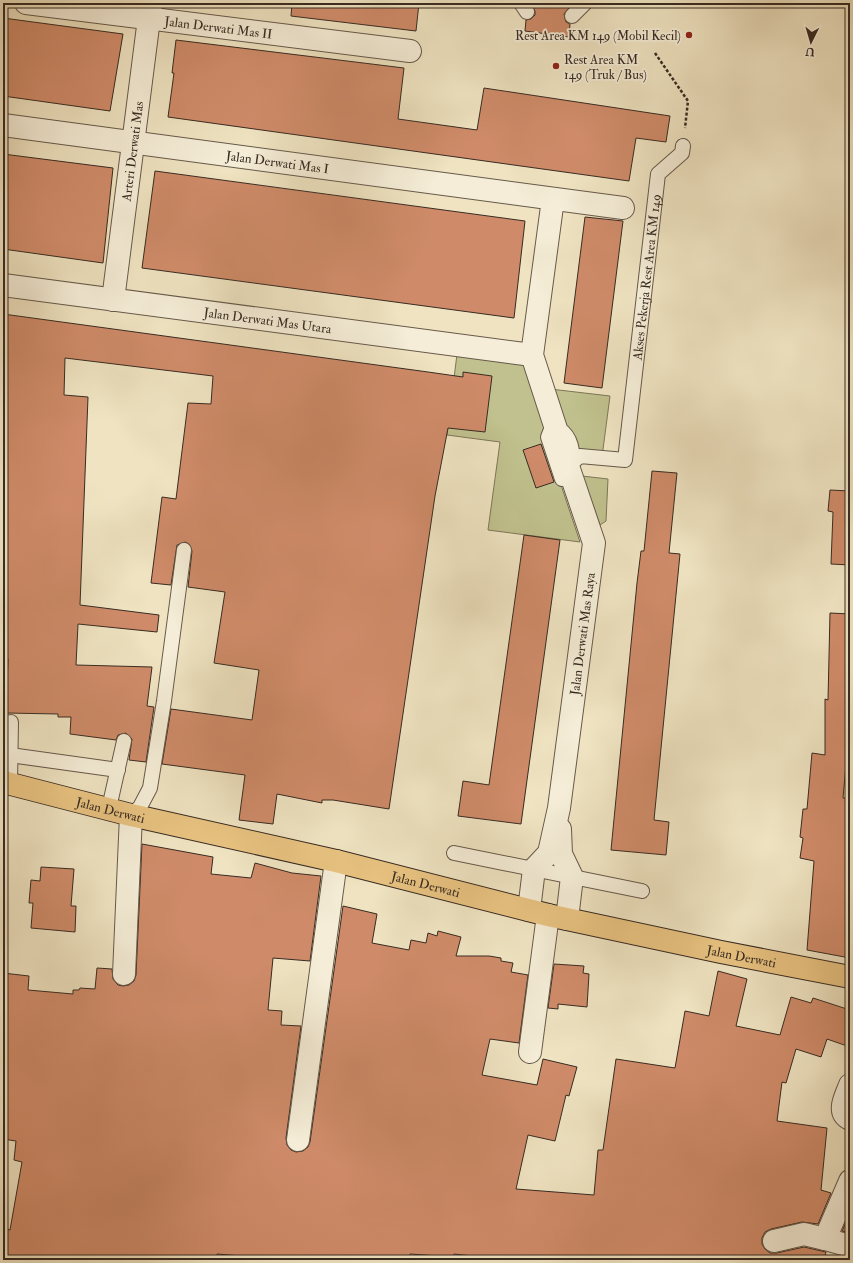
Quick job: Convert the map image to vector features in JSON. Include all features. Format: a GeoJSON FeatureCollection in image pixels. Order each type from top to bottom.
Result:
{"type":"FeatureCollection","features":[{"type":"Feature","properties":{"kind":"main road","name":"Jalan Derwati"},"geometry":{"type":"LineString","coordinates":[[5,783],[131,815],[336,861],[548,914],[721,952],[850,977]]}},
{"type":"Feature","properties":{"kind":"street","name":"Jalan Derwati Mas II"},"geometry":{"type":"LineString","coordinates":[[26,3],[150,10],[410,51]]}},
{"type":"Feature","properties":{"kind":"street","name":"Arteri Derwati Mas"},"geometry":{"type":"LineString","coordinates":[[113,300],[150,10]]}},
{"type":"Feature","properties":{"kind":"street","name":"Jalan Derwati Mas I"},"geometry":{"type":"LineString","coordinates":[[3,125],[133,141],[623,208]]}},
{"type":"Feature","properties":{"kind":"street"},"geometry":{"type":"LineString","coordinates":[[532,356],[553,199]]}},
{"type":"Feature","properties":{"kind":"street","name":"Jalan Derwati Mas Utara"},"geometry":{"type":"LineString","coordinates":[[3,285],[532,356]]}},
{"type":"Feature","properties":{"kind":"street","name":"Jalan Derwati Mas Raya"},"geometry":{"type":"LineString","coordinates":[[532,356],[555,427],[554,440],[560,458],[567,465],[594,543],[559,808]]}},
{"type":"Feature","properties":{"kind":"street"},"geometry":{"type":"LineString","coordinates":[[530,1052],[548,914],[534,869],[549,853],[559,808]]}},
{"type":"Feature","properties":{"kind":"street"},"geometry":{"type":"LineString","coordinates":[[548,914],[572,877],[561,854],[559,808]]}},
{"type":"Feature","properties":{"kind":"street"},"geometry":{"type":"LineString","coordinates":[[124,974],[131,815]]}},
{"type":"Feature","properties":{"kind":"street"},"geometry":{"type":"LineString","coordinates":[[298,1140],[336,861]]}},
{"type":"Feature","properties":{"kind":"street"},"geometry":{"type":"LineString","coordinates":[[850,1085],[842,1110],[845,1117],[850,1119]]}},
{"type":"Feature","properties":{"kind":"street"},"geometry":{"type":"LineString","coordinates":[[825,1239],[850,1181]]}},
{"type":"Feature","properties":{"kind":"street"},"geometry":{"type":"LineString","coordinates":[[774,1241],[804,1234],[850,1246]]}},
{"type":"Feature","properties":{"kind":"lane"},"geometry":{"type":"LineString","coordinates":[[572,16],[585,3]]}},
{"type":"Feature","properties":{"kind":"lane","name":"Akses Pekerja Rest Area KM 149"},"geometry":{"type":"LineString","coordinates":[[567,465],[580,456],[625,460],[658,174],[682,153],[683,146]]}},
{"type":"Feature","properties":{"kind":"lane"},"geometry":{"type":"LineString","coordinates":[[555,427],[548,437],[566,489],[578,495]]}},
{"type":"Feature","properties":{"kind":"lane"},"geometry":{"type":"LineString","coordinates":[[131,815],[140,807],[150,788],[164,702],[184,550]]}},
{"type":"Feature","properties":{"kind":"lane"},"geometry":{"type":"LineString","coordinates":[[5,783],[10,755],[11,722]]}},
{"type":"Feature","properties":{"kind":"lane"},"geometry":{"type":"LineString","coordinates":[[108,808],[124,741]]}},
{"type":"Feature","properties":{"kind":"lane"},"geometry":{"type":"LineString","coordinates":[[10,755],[118,770]]}},
{"type":"Feature","properties":{"kind":"lane"},"geometry":{"type":"LineString","coordinates":[[454,853],[642,891]]}},
{"type":"Feature","properties":{"kind":"path"},"geometry":{"type":"LineString","coordinates":[[655,53],[688,101],[683,146]]}},
{"type":"Feature","properties":{"kind":"green space"},"geometry":{"type":"Polygon","coordinates":[[[457,354],[524,362],[533,387],[610,396],[602,457],[580,454],[557,473],[580,542],[488,530],[500,442],[447,435],[457,354]]]}},
{"type":"Feature","properties":{"kind":"green space"},"geometry":{"type":"Polygon","coordinates":[[[582,476],[608,479],[606,521],[600,525],[582,476]]]}},
{"type":"Feature","properties":{"kind":"building"},"geometry":{"type":"Polygon","coordinates":[[[292,3],[419,3],[416,31],[291,16],[292,3]]]}},
{"type":"Feature","properties":{"kind":"building"},"geometry":{"type":"Polygon","coordinates":[[[531,3],[573,3],[564,14],[566,22],[570,24],[569,37],[525,31],[526,20],[531,19],[535,15],[535,11],[531,3]]]}},
{"type":"Feature","properties":{"kind":"building"},"geometry":{"type":"Polygon","coordinates":[[[3,18],[123,34],[110,111],[3,96],[3,18]]]}},
{"type":"Feature","properties":{"kind":"building"},"geometry":{"type":"Polygon","coordinates":[[[176,40],[404,68],[398,119],[477,130],[484,88],[670,116],[666,142],[636,138],[629,181],[168,117],[174,73],[172,73],[176,40]]]}},
{"type":"Feature","properties":{"kind":"building"},"geometry":{"type":"Polygon","coordinates":[[[3,154],[113,168],[103,263],[3,249],[3,154]]]}},
{"type":"Feature","properties":{"kind":"building"},"geometry":{"type":"Polygon","coordinates":[[[155,171],[525,221],[514,318],[142,268],[155,171]]]}},
{"type":"Feature","properties":{"kind":"building"},"geometry":{"type":"Polygon","coordinates":[[[585,217],[623,221],[602,388],[564,383],[585,217]]]}},
{"type":"Feature","properties":{"kind":"building"},"geometry":{"type":"Polygon","coordinates":[[[3,314],[463,377],[463,372],[492,376],[485,432],[448,428],[435,496],[389,809],[333,800],[322,800],[322,803],[277,794],[273,824],[239,820],[245,775],[162,764],[171,709],[252,720],[259,670],[214,663],[225,592],[188,587],[192,551],[189,544],[185,542],[177,545],[171,585],[151,583],[162,497],[176,499],[188,403],[211,404],[213,376],[65,358],[64,395],[88,397],[80,605],[159,615],[157,632],[78,624],[76,665],[152,667],[147,706],[154,707],[146,762],[129,760],[132,739],[126,733],[118,735],[116,740],[70,734],[71,717],[58,717],[58,714],[6,713],[8,659],[3,659],[3,314]]]}},
{"type":"Feature","properties":{"kind":"building"},"geometry":{"type":"Polygon","coordinates":[[[541,444],[554,482],[536,488],[523,450],[541,444]]]}},
{"type":"Feature","properties":{"kind":"building"},"geometry":{"type":"Polygon","coordinates":[[[652,471],[677,473],[669,553],[680,554],[654,820],[669,822],[666,855],[611,850],[637,583],[641,551],[644,551],[652,471]]]}},
{"type":"Feature","properties":{"kind":"building"},"geometry":{"type":"Polygon","coordinates":[[[830,490],[850,491],[850,565],[831,564],[833,512],[828,511],[830,490]]]}},
{"type":"Feature","properties":{"kind":"building"},"geometry":{"type":"Polygon","coordinates":[[[524,535],[560,540],[521,824],[458,816],[463,781],[489,785],[524,535]]]}},
{"type":"Feature","properties":{"kind":"building"},"geometry":{"type":"Polygon","coordinates":[[[830,613],[850,614],[850,743],[848,743],[843,798],[850,798],[850,958],[807,950],[814,861],[800,858],[803,838],[800,837],[803,809],[807,809],[812,753],[825,755],[825,699],[828,700],[830,613]]]}},
{"type":"Feature","properties":{"kind":"building"},"geometry":{"type":"Polygon","coordinates":[[[142,844],[213,857],[211,874],[251,878],[255,863],[292,873],[321,876],[310,961],[273,958],[268,1010],[282,1011],[281,1025],[301,1026],[286,1138],[287,1145],[291,1150],[296,1152],[303,1151],[308,1147],[310,1142],[343,906],[377,914],[372,943],[409,950],[411,940],[426,943],[428,933],[437,936],[438,931],[461,937],[456,956],[489,956],[501,958],[501,961],[513,963],[511,972],[528,975],[519,1043],[490,1039],[482,1075],[537,1085],[543,1059],[577,1067],[569,1096],[566,1095],[555,1141],[528,1135],[516,1189],[594,1195],[598,1150],[603,1150],[616,1059],[675,1068],[685,1011],[709,1016],[718,971],[747,979],[736,1026],[780,1035],[791,997],[811,1003],[813,998],[850,1010],[850,1047],[827,1039],[821,1057],[796,1049],[786,1083],[782,1082],[777,1121],[827,1128],[821,1190],[831,1193],[818,1224],[802,1222],[771,1229],[765,1232],[762,1238],[762,1244],[770,1253],[777,1253],[804,1247],[826,1252],[824,1260],[509,1260],[454,1254],[453,1257],[410,1254],[409,1260],[254,1260],[254,1257],[217,1254],[217,1260],[3,1260],[3,1228],[10,1230],[22,1162],[14,1160],[16,1141],[3,1139],[3,973],[29,976],[28,990],[73,994],[73,990],[79,990],[80,988],[95,989],[97,968],[112,969],[113,979],[118,985],[129,985],[134,981],[136,975],[142,844]]]}},
{"type":"Feature","properties":{"kind":"building"},"geometry":{"type":"Polygon","coordinates":[[[41,867],[74,869],[71,906],[76,906],[75,932],[31,928],[33,903],[29,903],[31,880],[40,881],[41,867]]]}},
{"type":"Feature","properties":{"kind":"building"},"geometry":{"type":"Polygon","coordinates":[[[554,964],[584,966],[583,973],[589,974],[587,1007],[558,1004],[558,1009],[548,1008],[554,964]]]}},
{"type":"Feature","properties":{"kind":"building"},"geometry":{"type":"Polygon","coordinates":[[[850,1213],[850,1233],[842,1231],[850,1213]]]}},
{"type":"Feature","properties":{"kind":"place","name":"Rest Area KM 149 (Mobil Kecil)"},"geometry":{"type":"Point","coordinates":[689,35]}},
{"type":"Feature","properties":{"kind":"place","name":"Rest Area KM 149 (Truk / Bus)"},"geometry":{"type":"Point","coordinates":[556,66]}}]}
